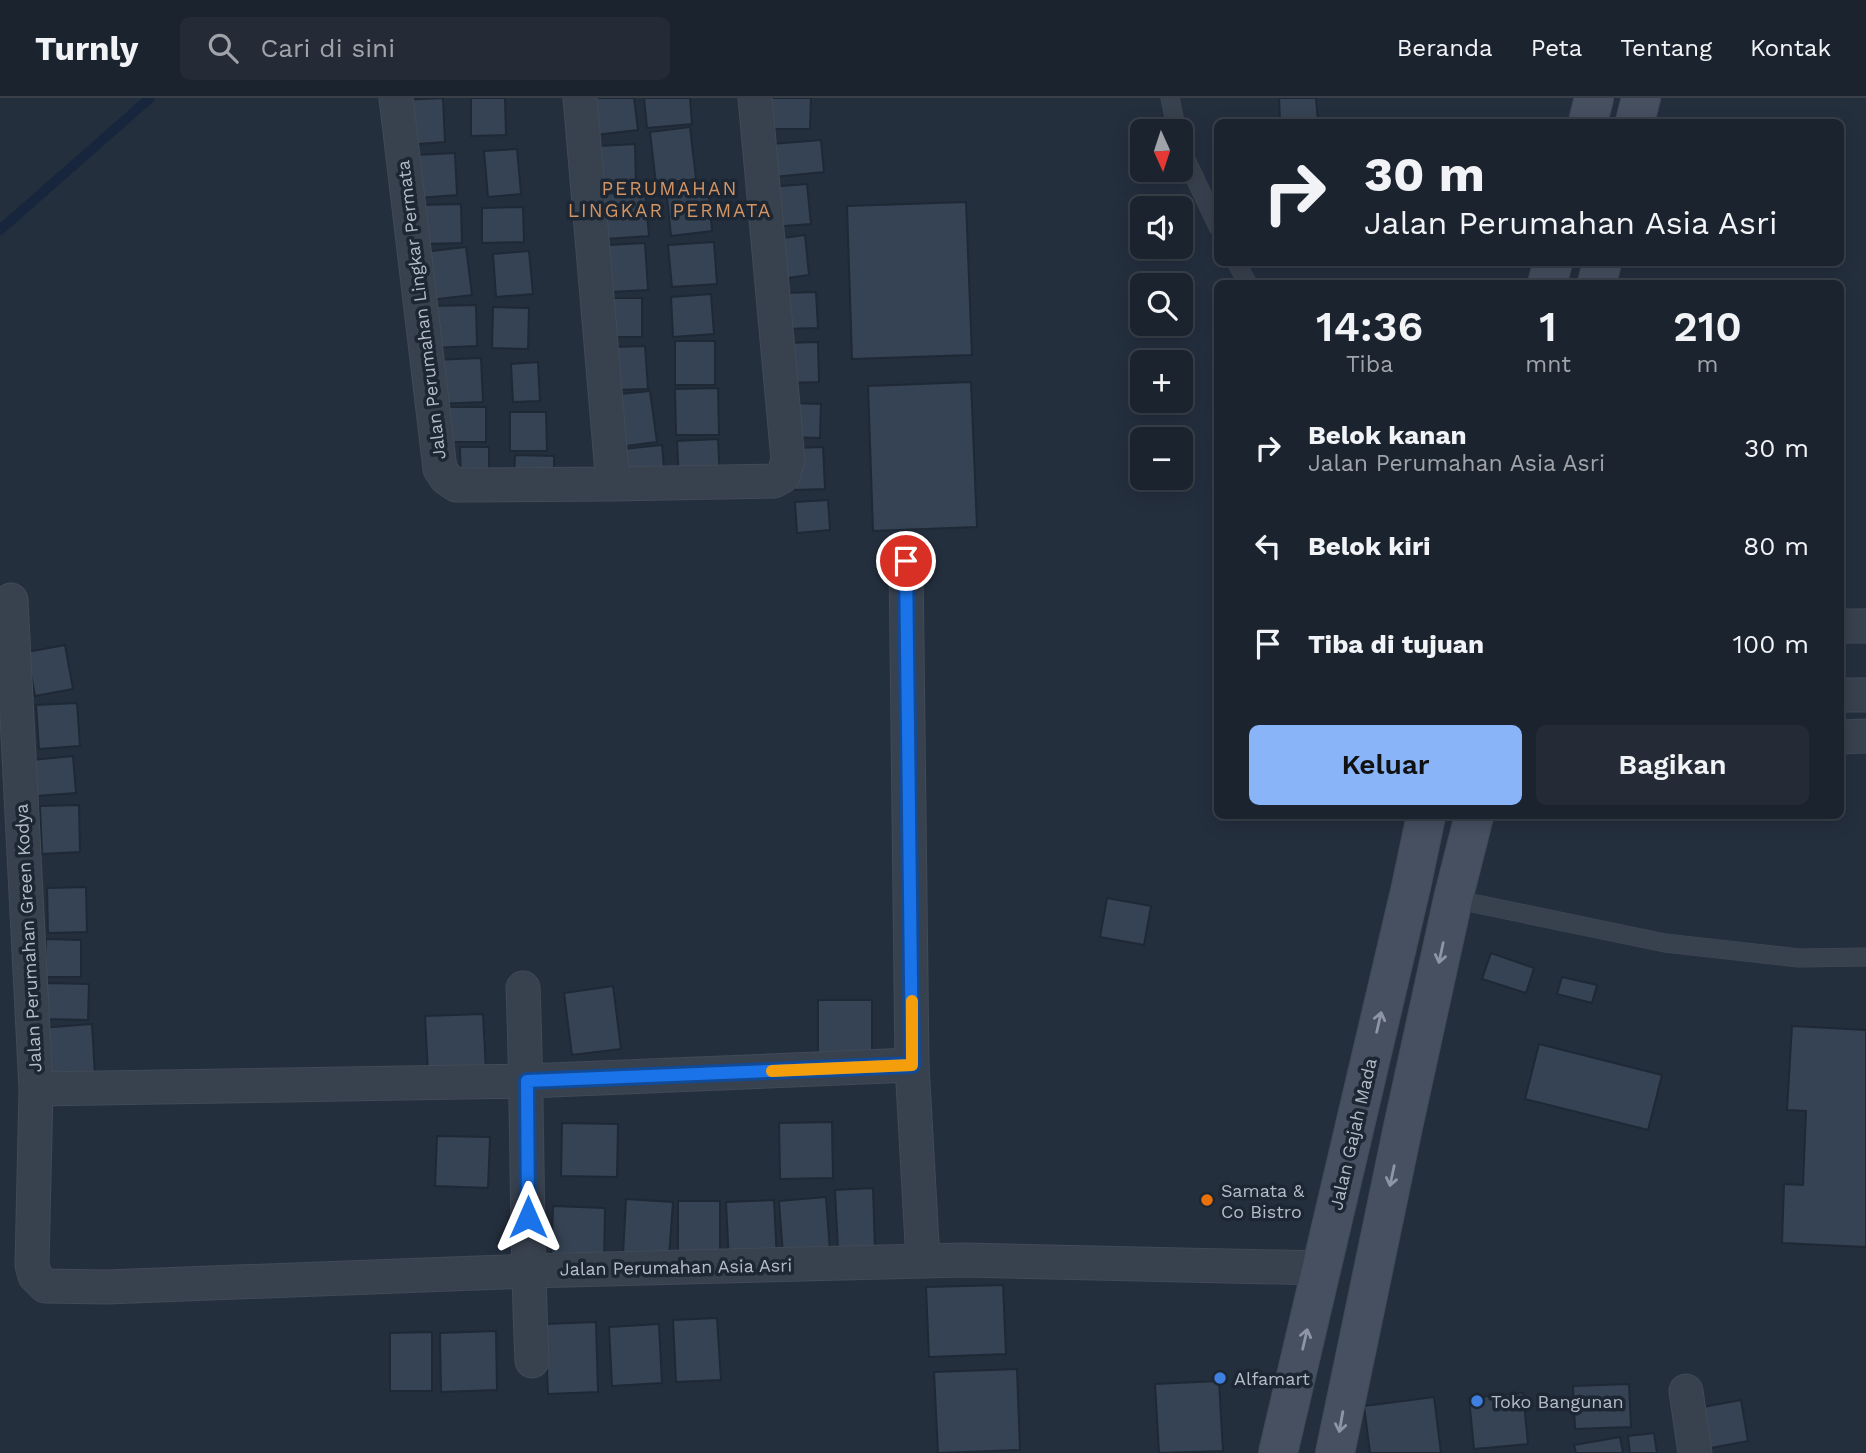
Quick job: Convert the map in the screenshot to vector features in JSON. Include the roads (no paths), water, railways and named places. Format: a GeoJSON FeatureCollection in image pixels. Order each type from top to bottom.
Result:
{"type":"FeatureCollection","features":[{"type":"Feature","properties":{"kind":"main road"},"geometry":{"type":"LineString","coordinates":[[1589,119],[1594,98]]}},
{"type":"Feature","properties":{"kind":"main road"},"geometry":{"type":"LineString","coordinates":[[1637,119],[1641,98]]}},
{"type":"Feature","properties":{"kind":"main road","name":"Jalan Gajah Mada"},"geometry":{"type":"LineString","coordinates":[[1278,1453],[1425,819]]}},
{"type":"Feature","properties":{"kind":"main road"},"geometry":{"type":"LineString","coordinates":[[1335,1453],[1346,1390],[1453,899],[1473,819]]}},
{"type":"Feature","properties":{"kind":"street","name":"Jalan Perumahan Lingkar Permata"},"geometry":{"type":"LineString","coordinates":[[396,98],[440,468],[446,478],[456,485],[774,481],[783,476],[788,460],[755,98]]}},
{"type":"Feature","properties":{"kind":"street"},"geometry":{"type":"LineString","coordinates":[[580,98],[613,484]]}},
{"type":"Feature","properties":{"kind":"street"},"geometry":{"type":"LineString","coordinates":[[906,561],[912,1065],[923,1261]]}},
{"type":"Feature","properties":{"kind":"street","name":"Jalan Perumahan Green Kodya"},"geometry":{"type":"LineString","coordinates":[[11,600],[36,1089],[32,1265],[35,1276]]}},
{"type":"Feature","properties":{"kind":"street"},"geometry":{"type":"LineString","coordinates":[[1844,626],[1866,626]]}},
{"type":"Feature","properties":{"kind":"street"},"geometry":{"type":"LineString","coordinates":[[1844,695],[1866,695]]}},
{"type":"Feature","properties":{"kind":"street"},"geometry":{"type":"LineString","coordinates":[[1844,737],[1866,736]]}},
{"type":"Feature","properties":{"kind":"street"},"geometry":{"type":"LineString","coordinates":[[523,988],[532,1361]]}},
{"type":"Feature","properties":{"kind":"street"},"geometry":{"type":"LineString","coordinates":[[36,1089],[527,1081],[912,1065]]}},
{"type":"Feature","properties":{"kind":"street","name":"Jalan Perumahan Asia Asri"},"geometry":{"type":"LineString","coordinates":[[35,1276],[45,1286],[65,1288],[528,1271],[965,1260],[1321,1268]]}},
{"type":"Feature","properties":{"kind":"street"},"geometry":{"type":"LineString","coordinates":[[1686,1391],[1695,1453]]}},
{"type":"Feature","properties":{"kind":"lane"},"geometry":{"type":"LineString","coordinates":[[1170,98],[1174,119]]}},
{"type":"Feature","properties":{"kind":"lane"},"geometry":{"type":"LineString","coordinates":[[1194,176],[1214,219]]}},
{"type":"Feature","properties":{"kind":"lane"},"geometry":{"type":"LineString","coordinates":[[1453,899],[1665,943],[1799,958],[1866,957]]}},
{"type":"Feature","properties":{"kind":"waterway"},"geometry":{"type":"LineString","coordinates":[[0,230],[150,98]]}},
{"type":"Feature","properties":{"kind":"place","name":"Samata & Co Bistro"},"geometry":{"type":"Point","coordinates":[1207,1200]}},
{"type":"Feature","properties":{"kind":"place","name":"Alfamart"},"geometry":{"type":"Point","coordinates":[1220,1378]}},
{"type":"Feature","properties":{"kind":"place","name":"Toko Bangunan"},"geometry":{"type":"Point","coordinates":[1477,1401]}},
{"type":"Feature","properties":{"kind":"district","name":"PERUMAHAN LINGKAR PERMATA"},"geometry":{"type":"Point","coordinates":[670,199]}}]}
